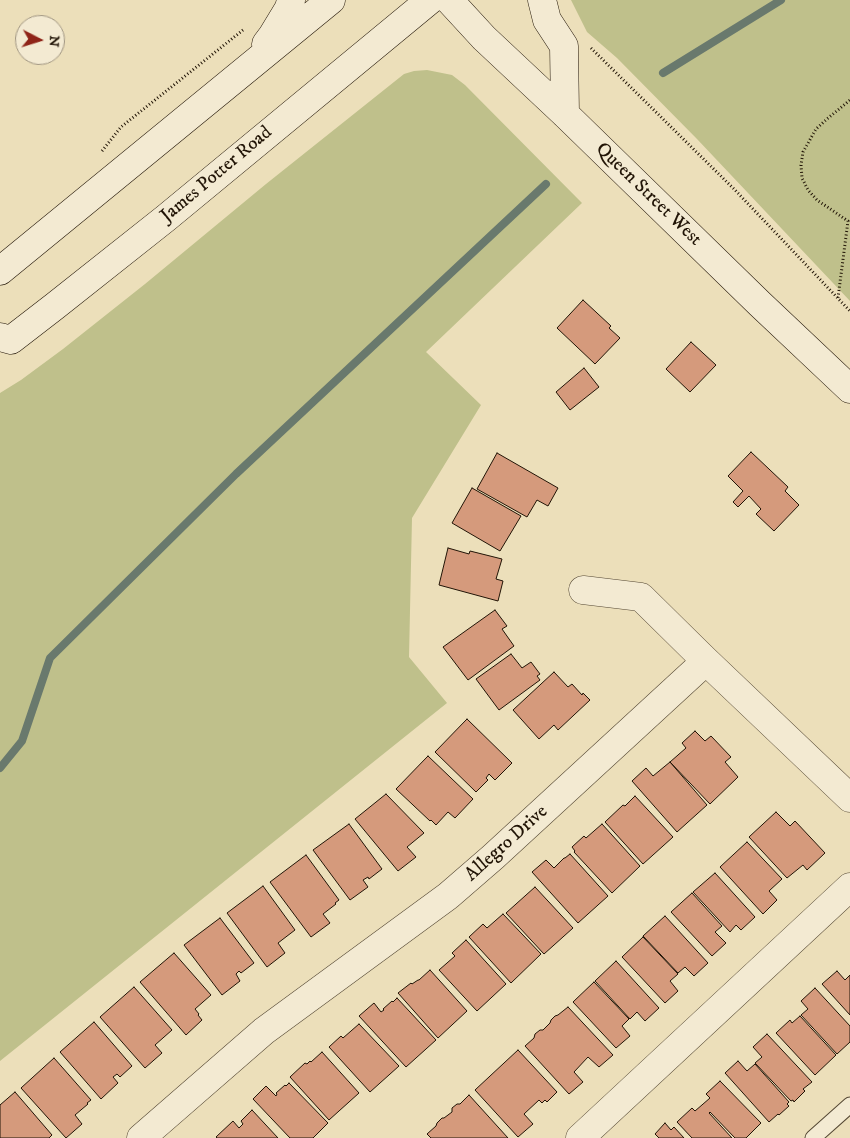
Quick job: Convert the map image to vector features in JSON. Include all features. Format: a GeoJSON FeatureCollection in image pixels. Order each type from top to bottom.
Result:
{"type":"FeatureCollection","features":[{"type":"Feature","properties":{"kind":"main road"},"geometry":{"type":"LineString","coordinates":[[236,79],[272,36],[289,8],[291,0]]}},
{"type":"Feature","properties":{"kind":"main road"},"geometry":{"type":"LineString","coordinates":[[0,271],[331,0]]}},
{"type":"Feature","properties":{"kind":"main road","name":"James Potter Road"},"geometry":{"type":"LineString","coordinates":[[0,337],[11,340],[55,306],[166,218],[430,0]]}},
{"type":"Feature","properties":{"kind":"main road","name":"Queen Street West"},"geometry":{"type":"LineString","coordinates":[[448,0],[484,38],[850,389]]}},
{"type":"Feature","properties":{"kind":"main road"},"geometry":{"type":"LineString","coordinates":[[542,0],[547,20],[564,46],[565,114]]}},
{"type":"Feature","properties":{"kind":"main road"},"geometry":{"type":"LineString","coordinates":[[583,590],[641,597],[850,798]]}},
{"type":"Feature","properties":{"kind":"main road","name":"Allegro Drive"},"geometry":{"type":"LineString","coordinates":[[141,1138],[264,1031],[448,896],[706,661]]}},
{"type":"Feature","properties":{"kind":"main road"},"geometry":{"type":"LineString","coordinates":[[580,1138],[850,887]]}},
{"type":"Feature","properties":{"kind":"lane"},"geometry":{"type":"LineString","coordinates":[[814,1138],[850,1104]]}},
{"type":"Feature","properties":{"kind":"path"},"geometry":{"type":"LineString","coordinates":[[98,156],[121,127],[245,28]]}},
{"type":"Feature","properties":{"kind":"path"},"geometry":{"type":"LineString","coordinates":[[585,42],[734,189],[850,311]]}},
{"type":"Feature","properties":{"kind":"path"},"geometry":{"type":"LineString","coordinates":[[838,299],[848,221],[817,200],[808,190],[802,178],[801,165],[803,152],[816,129],[850,100]]}},
{"type":"Feature","properties":{"kind":"green space"},"geometry":{"type":"Polygon","coordinates":[[[571,0],[850,0],[850,301],[697,139],[617,58],[587,32],[571,0]]]}},
{"type":"Feature","properties":{"kind":"green space"},"geometry":{"type":"Polygon","coordinates":[[[427,70],[452,75],[465,85],[582,203],[426,352],[481,405],[412,518],[409,657],[447,703],[0,1061],[0,393],[63,349],[404,74],[427,70]]]}},
{"type":"Feature","properties":{"kind":"building"},"geometry":{"type":"Polygon","coordinates":[[[583,300],[611,326],[609,328],[620,338],[595,364],[557,328],[583,300]]]}},
{"type":"Feature","properties":{"kind":"building"},"geometry":{"type":"Polygon","coordinates":[[[691,342],[716,365],[690,392],[666,369],[691,342]]]}},
{"type":"Feature","properties":{"kind":"building"},"geometry":{"type":"Polygon","coordinates":[[[584,368],[599,387],[570,410],[556,392],[584,368]]]}},
{"type":"Feature","properties":{"kind":"building"},"geometry":{"type":"Polygon","coordinates":[[[751,452],[788,487],[785,491],[799,505],[774,531],[756,514],[761,509],[749,496],[738,507],[733,502],[743,491],[728,476],[751,452]]]}},
{"type":"Feature","properties":{"kind":"building"},"geometry":{"type":"Polygon","coordinates":[[[497,453],[558,488],[548,506],[537,500],[527,517],[477,489],[497,453]]]}},
{"type":"Feature","properties":{"kind":"building"},"geometry":{"type":"Polygon","coordinates":[[[472,488],[521,516],[500,551],[452,523],[472,488]]]}},
{"type":"Feature","properties":{"kind":"building"},"geometry":{"type":"Polygon","coordinates":[[[448,548],[469,554],[470,551],[502,559],[496,579],[503,581],[498,601],[439,585],[448,548]]]}},
{"type":"Feature","properties":{"kind":"building"},"geometry":{"type":"Polygon","coordinates":[[[495,610],[507,626],[502,629],[514,646],[468,680],[443,647],[495,610]]]}},
{"type":"Feature","properties":{"kind":"building"},"geometry":{"type":"Polygon","coordinates":[[[511,654],[522,668],[531,662],[540,674],[537,676],[540,680],[499,710],[476,679],[511,654]]]}},
{"type":"Feature","properties":{"kind":"building"},"geometry":{"type":"Polygon","coordinates":[[[554,672],[568,687],[572,684],[582,695],[583,693],[590,700],[558,730],[554,725],[539,739],[513,710],[554,672]]]}},
{"type":"Feature","properties":{"kind":"building"},"geometry":{"type":"Polygon","coordinates":[[[467,719],[512,763],[495,780],[489,774],[486,778],[488,780],[476,792],[435,752],[467,719]]]}},
{"type":"Feature","properties":{"kind":"building"},"geometry":{"type":"Polygon","coordinates":[[[695,731],[705,741],[711,736],[731,757],[725,762],[738,777],[710,804],[670,762],[686,748],[682,743],[695,731]]]}},
{"type":"Feature","properties":{"kind":"building"},"geometry":{"type":"Polygon","coordinates":[[[428,756],[473,799],[455,818],[448,812],[436,825],[396,789],[428,756]]]}},
{"type":"Feature","properties":{"kind":"building"},"geometry":{"type":"Polygon","coordinates":[[[670,762],[707,805],[677,832],[632,781],[646,768],[653,776],[670,762]]]}},
{"type":"Feature","properties":{"kind":"building"},"geometry":{"type":"Polygon","coordinates":[[[386,794],[424,833],[407,847],[416,857],[398,871],[355,819],[386,794]]]}},
{"type":"Feature","properties":{"kind":"building"},"geometry":{"type":"Polygon","coordinates":[[[635,796],[673,837],[643,864],[605,822],[635,796]]]}},
{"type":"Feature","properties":{"kind":"building"},"geometry":{"type":"Polygon","coordinates":[[[776,812],[790,826],[795,821],[825,853],[807,870],[803,865],[787,878],[749,837],[776,812]]]}},
{"type":"Feature","properties":{"kind":"building"},"geometry":{"type":"Polygon","coordinates":[[[349,824],[382,869],[369,879],[368,877],[363,880],[368,887],[350,900],[313,850],[349,824]]]}},
{"type":"Feature","properties":{"kind":"building"},"geometry":{"type":"Polygon","coordinates":[[[602,824],[640,866],[612,893],[574,852],[572,847],[602,824]]]}},
{"type":"Feature","properties":{"kind":"building"},"geometry":{"type":"Polygon","coordinates":[[[747,842],[782,879],[769,891],[777,900],[763,914],[720,867],[747,842]]]}},
{"type":"Feature","properties":{"kind":"building"},"geometry":{"type":"Polygon","coordinates":[[[570,854],[608,896],[578,923],[532,872],[546,860],[554,868],[570,854]]]}},
{"type":"Feature","properties":{"kind":"building"},"geometry":{"type":"Polygon","coordinates":[[[306,855],[339,900],[323,914],[330,923],[311,937],[270,882],[306,855]]]}},
{"type":"Feature","properties":{"kind":"building"},"geometry":{"type":"Polygon","coordinates":[[[715,873],[755,917],[741,930],[736,925],[730,932],[693,892],[715,873]]]}},
{"type":"Feature","properties":{"kind":"building"},"geometry":{"type":"Polygon","coordinates":[[[263,886],[295,930],[278,943],[285,953],[267,967],[227,913],[263,886]]]}},
{"type":"Feature","properties":{"kind":"building"},"geometry":{"type":"Polygon","coordinates":[[[535,887],[573,928],[544,954],[506,913],[535,887]]]}},
{"type":"Feature","properties":{"kind":"building"},"geometry":{"type":"Polygon","coordinates":[[[692,893],[722,926],[715,932],[726,943],[712,956],[671,912],[692,893]]]}},
{"type":"Feature","properties":{"kind":"building"},"geometry":{"type":"Polygon","coordinates":[[[503,914],[541,954],[511,983],[469,937],[483,924],[487,928],[503,914]]]}},
{"type":"Feature","properties":{"kind":"building"},"geometry":{"type":"Polygon","coordinates":[[[665,916],[708,963],[694,976],[685,967],[678,973],[643,936],[665,916]]]}},
{"type":"Feature","properties":{"kind":"building"},"geometry":{"type":"Polygon","coordinates":[[[220,918],[254,963],[241,973],[239,971],[236,974],[240,981],[222,995],[184,945],[220,918]]]}},
{"type":"Feature","properties":{"kind":"building"},"geometry":{"type":"Polygon","coordinates":[[[643,937],[678,974],[670,981],[678,991],[665,1003],[622,957],[643,937]]]}},
{"type":"Feature","properties":{"kind":"building"},"geometry":{"type":"Polygon","coordinates":[[[466,940],[506,984],[477,1011],[439,970],[455,956],[452,953],[466,940]]]}},
{"type":"Feature","properties":{"kind":"building"},"geometry":{"type":"Polygon","coordinates":[[[174,953],[211,995],[195,1009],[202,1020],[186,1035],[140,982],[174,953]]]}},
{"type":"Feature","properties":{"kind":"building"},"geometry":{"type":"Polygon","coordinates":[[[616,961],[659,1008],[645,1021],[637,1012],[630,1019],[595,981],[616,961]]]}},
{"type":"Feature","properties":{"kind":"building"},"geometry":{"type":"Polygon","coordinates":[[[430,970],[467,1011],[438,1038],[398,993],[411,983],[419,980],[430,970]]]}},
{"type":"Feature","properties":{"kind":"building"},"geometry":{"type":"Polygon","coordinates":[[[837,971],[845,980],[850,975],[850,1015],[822,984],[837,971]]]}},
{"type":"Feature","properties":{"kind":"building"},"geometry":{"type":"Polygon","coordinates":[[[594,982],[629,1019],[622,1026],[630,1036],[616,1048],[573,1002],[594,982]]]}},
{"type":"Feature","properties":{"kind":"building"},"geometry":{"type":"Polygon","coordinates":[[[134,987],[172,1030],[155,1045],[162,1053],[145,1068],[100,1017],[134,987]]]}},
{"type":"Feature","properties":{"kind":"building"},"geometry":{"type":"Polygon","coordinates":[[[815,988],[850,1026],[850,1042],[837,1054],[801,1015],[808,1009],[801,1001],[815,988]]]}},
{"type":"Feature","properties":{"kind":"building"},"geometry":{"type":"Polygon","coordinates":[[[397,998],[436,1040],[406,1067],[359,1016],[374,1003],[381,1012],[397,998]]]}},
{"type":"Feature","properties":{"kind":"building"},"geometry":{"type":"Polygon","coordinates":[[[568,1007],[613,1055],[599,1067],[588,1057],[574,1072],[583,1082],[569,1094],[525,1046],[534,1038],[535,1034],[543,1030],[555,1016],[568,1007]]]}},
{"type":"Feature","properties":{"kind":"building"},"geometry":{"type":"Polygon","coordinates":[[[800,1016],[836,1055],[815,1075],[776,1033],[790,1020],[792,1023],[800,1016]]]}},
{"type":"Feature","properties":{"kind":"building"},"geometry":{"type":"Polygon","coordinates":[[[94,1022],[132,1066],[120,1077],[117,1074],[113,1077],[118,1083],[101,1099],[60,1052],[94,1022]]]}},
{"type":"Feature","properties":{"kind":"building"},"geometry":{"type":"Polygon","coordinates":[[[359,1024],[399,1066],[370,1092],[329,1047],[359,1024]]]}},
{"type":"Feature","properties":{"kind":"building"},"geometry":{"type":"Polygon","coordinates":[[[767,1034],[812,1082],[803,1089],[805,1091],[794,1102],[755,1063],[762,1057],[753,1047],[767,1034]]]}},
{"type":"Feature","properties":{"kind":"building"},"geometry":{"type":"Polygon","coordinates":[[[518,1050],[557,1092],[547,1102],[545,1100],[542,1103],[539,1100],[524,1114],[533,1124],[518,1137],[475,1090],[518,1050]]]}},
{"type":"Feature","properties":{"kind":"building"},"geometry":{"type":"Polygon","coordinates":[[[322,1052],[359,1093],[329,1120],[290,1077],[305,1063],[311,1062],[322,1052]]]}},
{"type":"Feature","properties":{"kind":"building"},"geometry":{"type":"Polygon","coordinates":[[[54,1058],[91,1100],[75,1115],[82,1124],[66,1138],[21,1088],[54,1058]]]}},
{"type":"Feature","properties":{"kind":"building"},"geometry":{"type":"Polygon","coordinates":[[[738,1061],[747,1071],[755,1064],[789,1102],[787,1104],[789,1106],[769,1122],[725,1073],[738,1061]]]}},
{"type":"Feature","properties":{"kind":"building"},"geometry":{"type":"Polygon","coordinates":[[[720,1081],[761,1123],[746,1138],[735,1138],[710,1112],[732,1138],[692,1138],[677,1122],[692,1108],[695,1111],[710,1098],[706,1094],[720,1081]]]}},
{"type":"Feature","properties":{"kind":"building"},"geometry":{"type":"Polygon","coordinates":[[[289,1083],[328,1123],[313,1138],[290,1138],[253,1099],[266,1086],[276,1096],[276,1093],[289,1083]]]}},
{"type":"Feature","properties":{"kind":"building"},"geometry":{"type":"Polygon","coordinates":[[[15,1092],[52,1135],[49,1138],[0,1138],[0,1105],[15,1092]]]}},
{"type":"Feature","properties":{"kind":"building"},"geometry":{"type":"Polygon","coordinates":[[[469,1095],[508,1138],[431,1138],[427,1134],[442,1118],[452,1112],[452,1108],[460,1104],[469,1095]]]}},
{"type":"Feature","properties":{"kind":"building"},"geometry":{"type":"Polygon","coordinates":[[[252,1110],[278,1138],[216,1137],[233,1121],[239,1128],[243,1124],[241,1121],[252,1110]]]}},
{"type":"Feature","properties":{"kind":"building"},"geometry":{"type":"Polygon","coordinates":[[[665,1123],[671,1130],[674,1127],[684,1138],[659,1138],[655,1134],[665,1123]]]}},
{"type":"Feature","properties":{"kind":"waterway"},"geometry":{"type":"LineString","coordinates":[[663,73],[781,0]]}},
{"type":"Feature","properties":{"kind":"waterway"},"geometry":{"type":"LineString","coordinates":[[0,768],[22,741],[50,658],[236,474],[546,184]]}}]}
